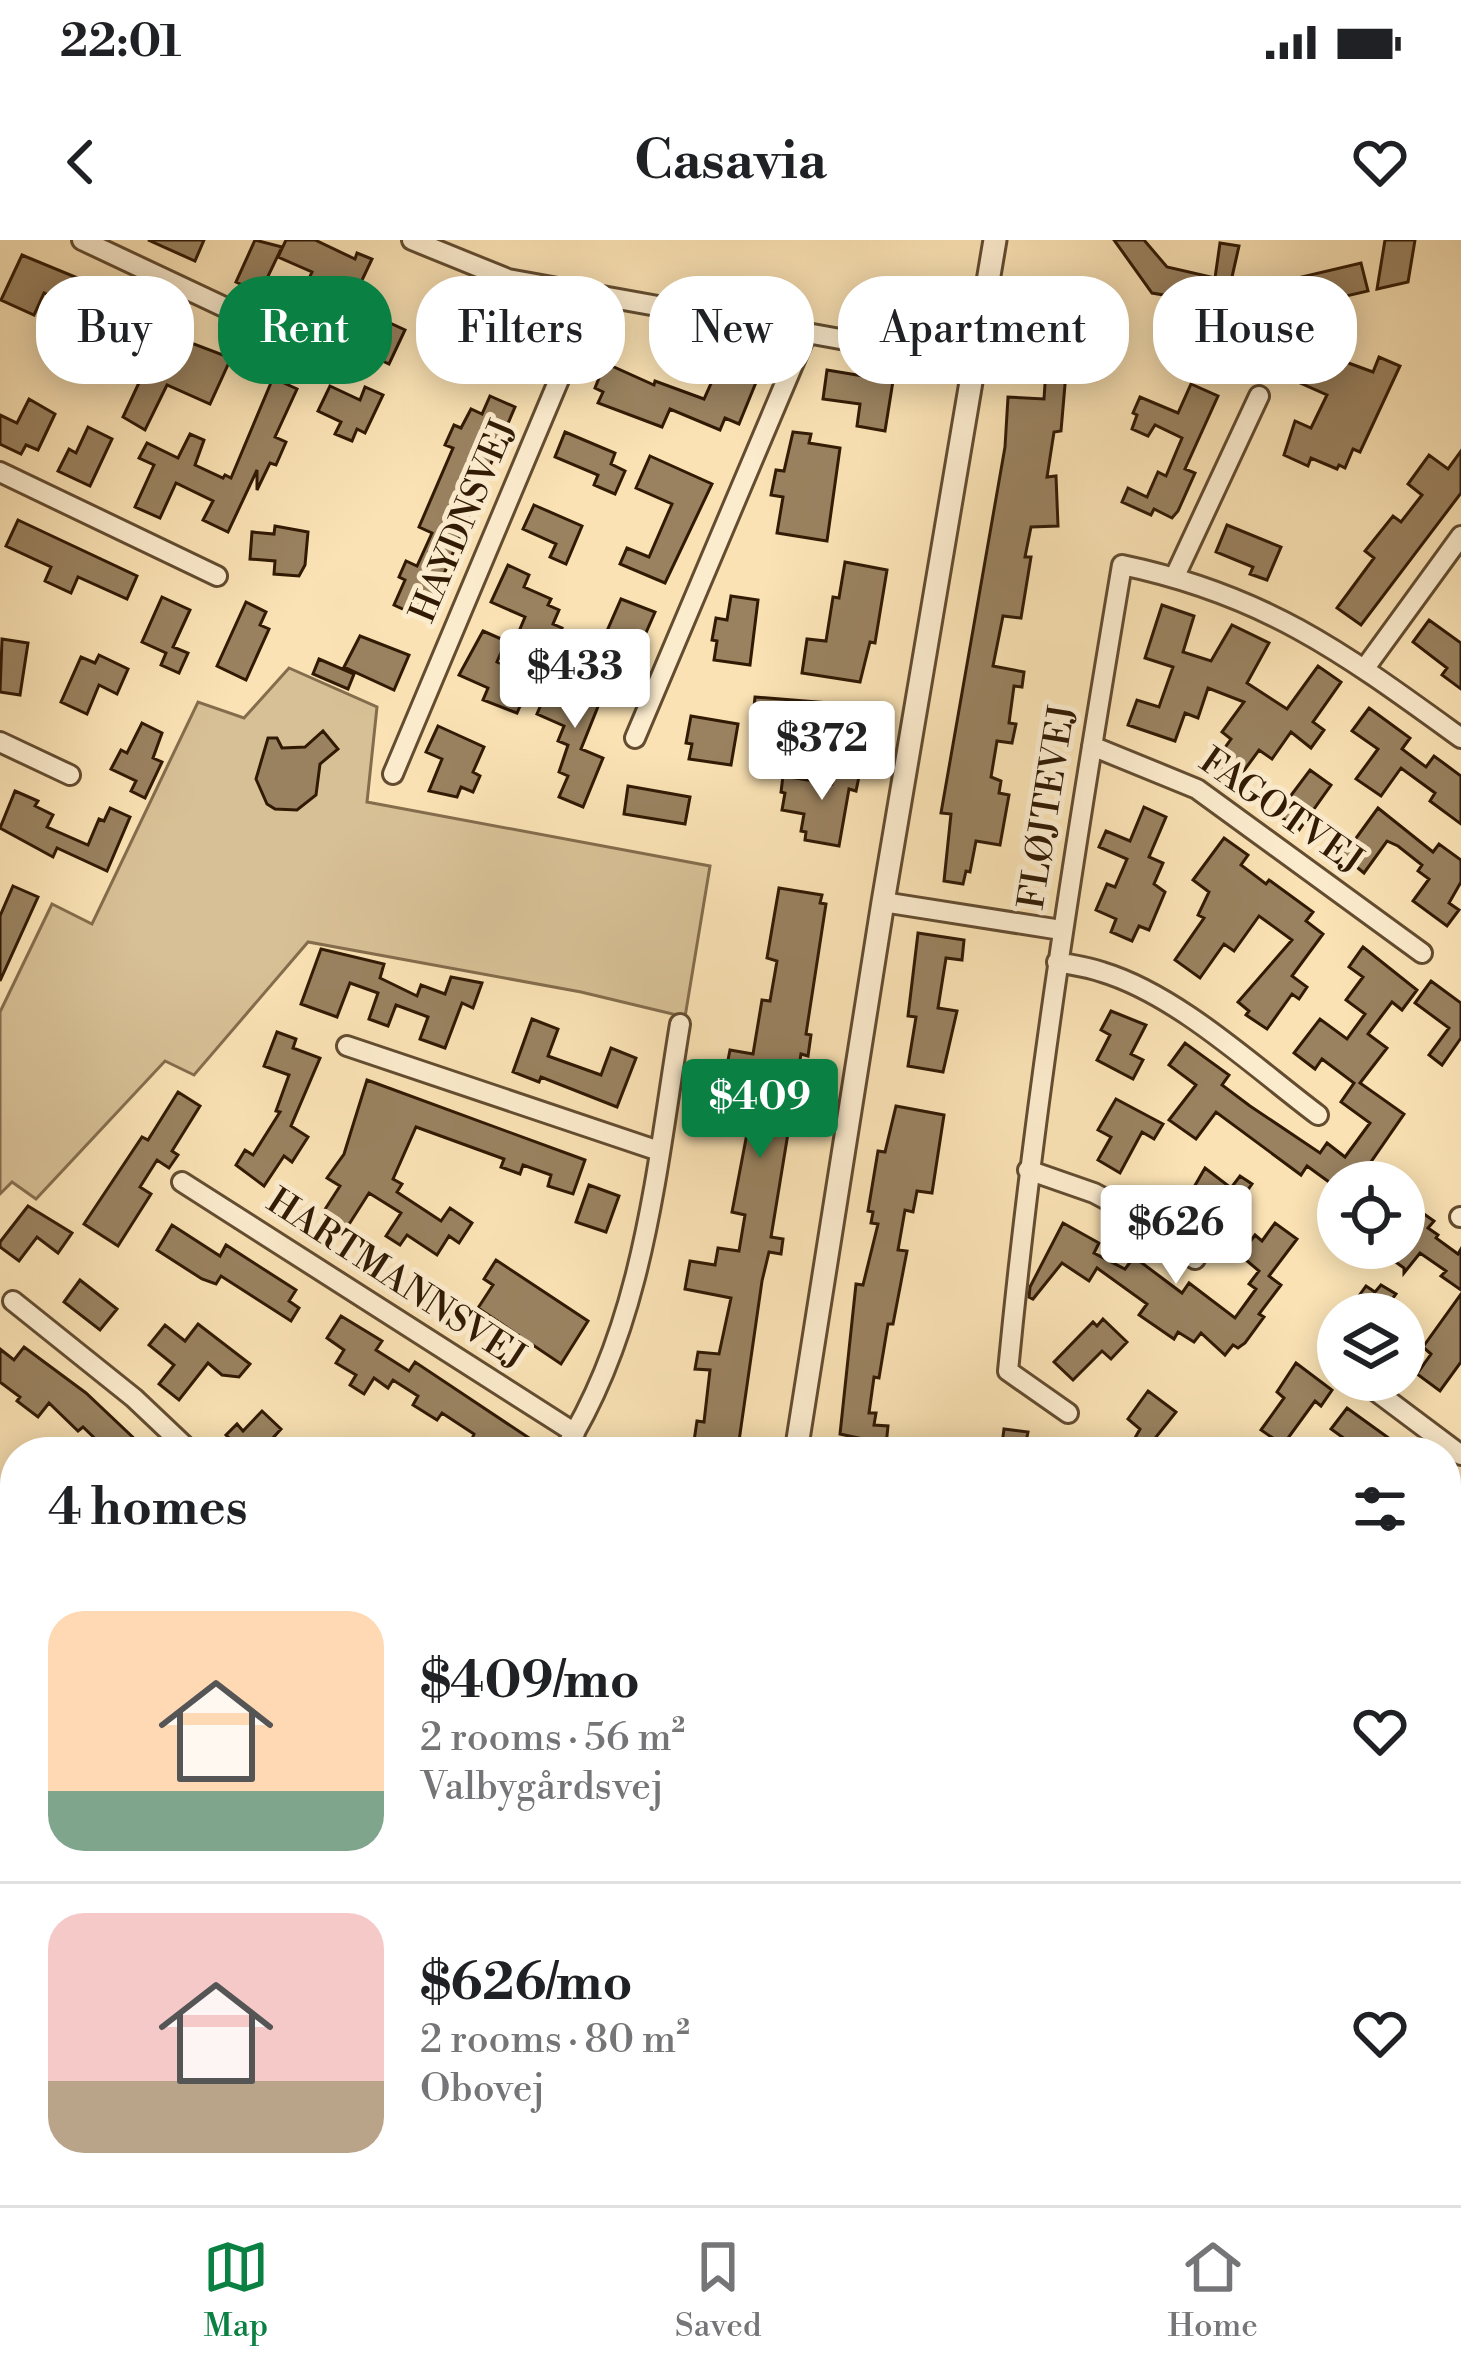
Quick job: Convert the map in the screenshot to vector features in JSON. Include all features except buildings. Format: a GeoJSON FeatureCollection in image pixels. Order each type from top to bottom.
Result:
{"type":"FeatureCollection","features":[{"type":"Feature","properties":{"kind":"street"},"geometry":{"type":"LineString","coordinates":[[82,240],[218,304]]}},
{"type":"Feature","properties":{"kind":"street"},"geometry":{"type":"LineString","coordinates":[[412,240],[501,276]]}},
{"type":"Feature","properties":{"kind":"street"},"geometry":{"type":"LineString","coordinates":[[989,276],[995,240]]}},
{"type":"Feature","properties":{"kind":"street","name":"HAYDNSVEJ"},"geometry":{"type":"LineString","coordinates":[[393,774],[557,384]]}},
{"type":"Feature","properties":{"kind":"street"},"geometry":{"type":"LineString","coordinates":[[635,738],[785,384]]}},
{"type":"Feature","properties":{"kind":"street"},"geometry":{"type":"LineString","coordinates":[[798,1437],[969,384]]}},
{"type":"Feature","properties":{"kind":"street"},"geometry":{"type":"LineString","coordinates":[[1175,576],[1258,396]]}},
{"type":"Feature","properties":{"kind":"street"},"geometry":{"type":"LineString","coordinates":[[0,472],[217,576]]}},
{"type":"Feature","properties":{"kind":"street"},"geometry":{"type":"LineString","coordinates":[[1365,668],[1461,536]]}},
{"type":"Feature","properties":{"kind":"street","name":"FLØJTEVEJ"},"geometry":{"type":"LineString","coordinates":[[1068,1413],[1008,1372],[1028,1170],[1061,929],[1122,565],[1175,576],[1300,628],[1365,668],[1461,738]]}},
{"type":"Feature","properties":{"kind":"street"},"geometry":{"type":"LineString","coordinates":[[0,742],[70,775]]}},
{"type":"Feature","properties":{"kind":"street","name":"FAGOTVEJ"},"geometry":{"type":"LineString","coordinates":[[1092,746],[1197,789],[1422,953]]}},
{"type":"Feature","properties":{"kind":"street"},"geometry":{"type":"LineString","coordinates":[[883,902],[1061,929]]}},
{"type":"Feature","properties":{"kind":"street"},"geometry":{"type":"LineString","coordinates":[[1057,962],[1102,972],[1141,988],[1318,1115]]}},
{"type":"Feature","properties":{"kind":"street"},"geometry":{"type":"LineString","coordinates":[[572,1437],[608,1368],[628,1309],[680,1024]]}},
{"type":"Feature","properties":{"kind":"street"},"geometry":{"type":"LineString","coordinates":[[347,1046],[659,1150]]}},
{"type":"Feature","properties":{"kind":"street"},"geometry":{"type":"LineString","coordinates":[[1028,1170],[1094,1192],[1195,1259]]}},
{"type":"Feature","properties":{"kind":"street","name":"HARTMANNSVEJ"},"geometry":{"type":"LineString","coordinates":[[182,1182],[575,1433]]}},
{"type":"Feature","properties":{"kind":"street"},"geometry":{"type":"LineString","coordinates":[[13,1301],[175,1437]]}},
{"type":"Feature","properties":{"kind":"street"},"geometry":{"type":"LineString","coordinates":[[1389,1401],[1436,1437]]}},
{"type":"Feature","properties":{"kind":"shaded area"},"geometry":{"type":"Polygon","coordinates":[[[289,668],[377,707],[367,802],[710,866],[685,1017],[581,992],[308,942],[194,1075],[165,1061],[36,1199],[12,1182],[0,1194],[0,1012],[52,904],[92,924],[198,702],[244,718],[289,668]]]}}]}
